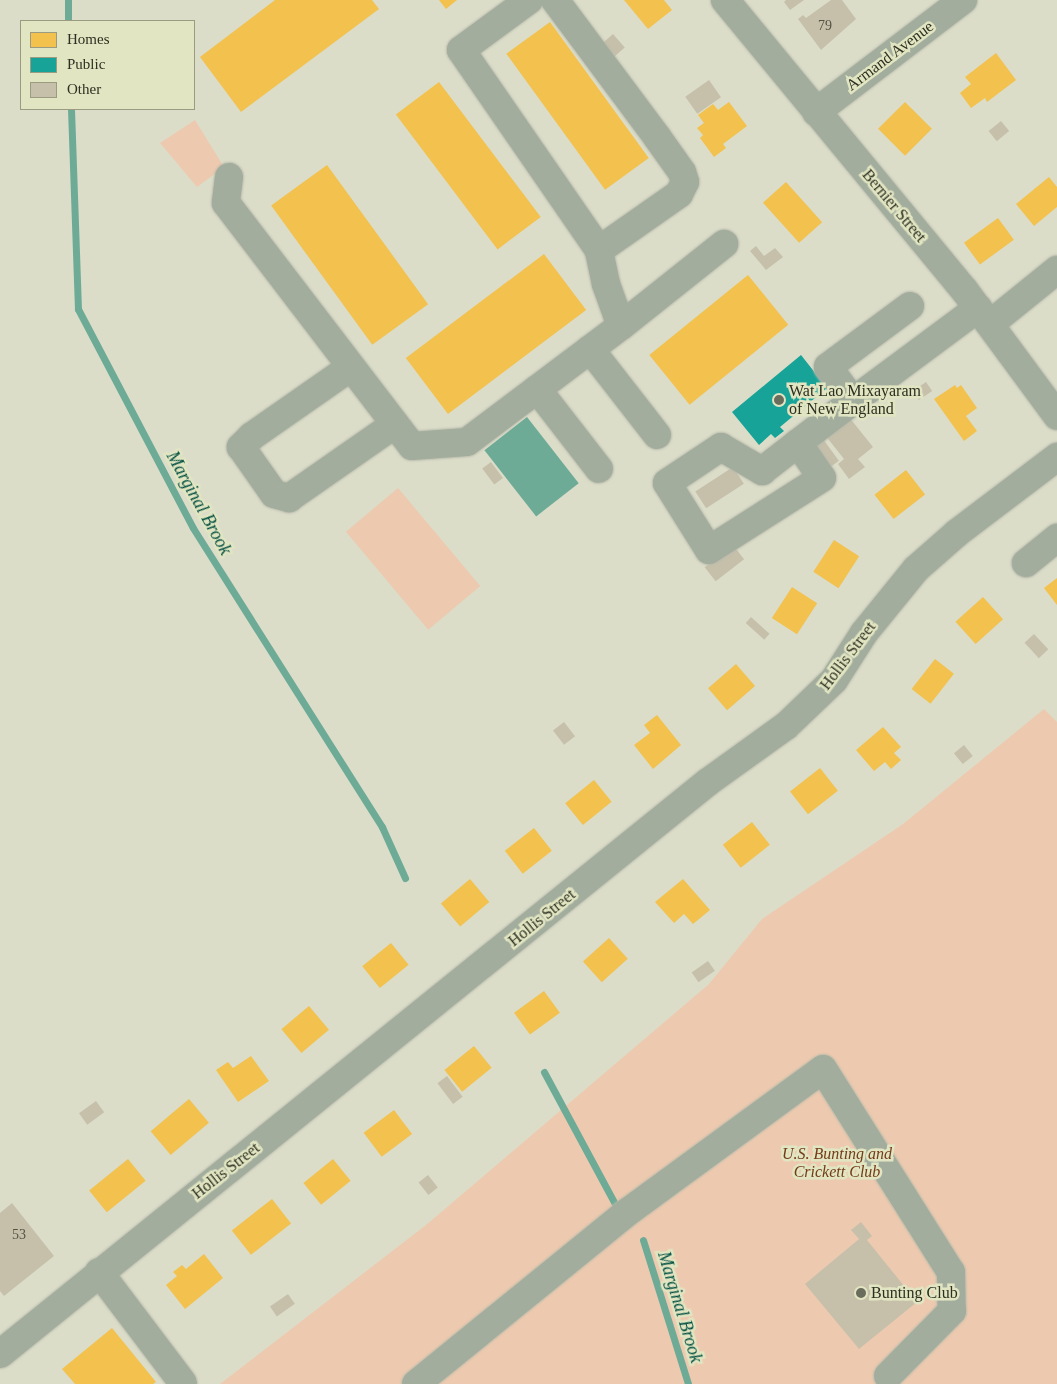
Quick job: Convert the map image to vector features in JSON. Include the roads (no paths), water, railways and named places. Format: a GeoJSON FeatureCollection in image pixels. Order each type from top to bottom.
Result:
{"type":"FeatureCollection","features":[{"type":"Feature","properties":{"kind":"street"},"geometry":{"type":"LineString","coordinates":[[529,0],[461,50],[599,250],[606,284],[621,326]]}},
{"type":"Feature","properties":{"kind":"street"},"geometry":{"type":"LineString","coordinates":[[555,0],[657,136],[682,172],[685,182],[679,194],[599,250]]}},
{"type":"Feature","properties":{"kind":"street","name":"Bernier Street"},"geometry":{"type":"LineString","coordinates":[[725,0],[984,316],[1057,416]]}},
{"type":"Feature","properties":{"kind":"street","name":"Armand Avenue"},"geometry":{"type":"LineString","coordinates":[[816,112],[963,0]]}},
{"type":"Feature","properties":{"kind":"street"},"geometry":{"type":"LineString","coordinates":[[229,177],[226,203],[412,446],[466,442],[621,326],[724,244]]}},
{"type":"Feature","properties":{"kind":"street"},"geometry":{"type":"LineString","coordinates":[[798,443],[822,478],[709,550],[667,483],[721,447],[762,471],[798,443],[853,401],[1057,270]]}},
{"type":"Feature","properties":{"kind":"street"},"geometry":{"type":"LineString","coordinates":[[853,401],[828,367],[910,306]]}},
{"type":"Feature","properties":{"kind":"street"},"geometry":{"type":"LineString","coordinates":[[590,349],[657,435]]}},
{"type":"Feature","properties":{"kind":"street"},"geometry":{"type":"LineString","coordinates":[[351,367],[252,436],[242,447],[274,494],[289,498],[395,424]]}},
{"type":"Feature","properties":{"kind":"street"},"geometry":{"type":"LineString","coordinates":[[537,389],[599,469]]}},
{"type":"Feature","properties":{"kind":"street","name":"Hollis Street"},"geometry":{"type":"LineString","coordinates":[[0,1354],[99,1272],[708,782],[786,726],[834,680],[864,633],[916,569],[957,533],[1057,457]]}},
{"type":"Feature","properties":{"kind":"street"},"geometry":{"type":"LineString","coordinates":[[1026,563],[1057,538]]}},
{"type":"Feature","properties":{"kind":"street"},"geometry":{"type":"LineString","coordinates":[[416,1384],[628,1211],[823,1069],[951,1272],[952,1311],[888,1376]]}},
{"type":"Feature","properties":{"kind":"street"},"geometry":{"type":"LineString","coordinates":[[99,1272],[184,1383]]}},
{"type":"Feature","properties":{"kind":"water"},"geometry":{"type":"Polygon","coordinates":[[[527,417],[579,483],[536,516],[484,450],[527,417]]]}},
{"type":"Feature","properties":{"kind":"waterway","name":"Marginal Brook"},"geometry":{"type":"LineString","coordinates":[[68,0],[68,20]]}},
{"type":"Feature","properties":{"kind":"waterway","name":"Marginal Brook"},"geometry":{"type":"LineString","coordinates":[[71,110],[78,309],[193,528],[382,827],[405,878]]}},
{"type":"Feature","properties":{"kind":"waterway","name":"Marginal Brook"},"geometry":{"type":"LineString","coordinates":[[544,1072],[614,1202]]}},
{"type":"Feature","properties":{"kind":"waterway","name":"Marginal Brook"},"geometry":{"type":"LineString","coordinates":[[643,1240],[688,1384]]}},
{"type":"Feature","properties":{"kind":"place","name":"Wat Lao Mixayaram of New England"},"geometry":{"type":"Point","coordinates":[779,400]}},
{"type":"Feature","properties":{"kind":"place","name":"Bunting Club"},"geometry":{"type":"Point","coordinates":[861,1293]}},
{"type":"Feature","properties":{"kind":"park label","name":"U.S. Bunting and Crickett Club"},"geometry":{"type":"Point","coordinates":[837,1163]}}]}
